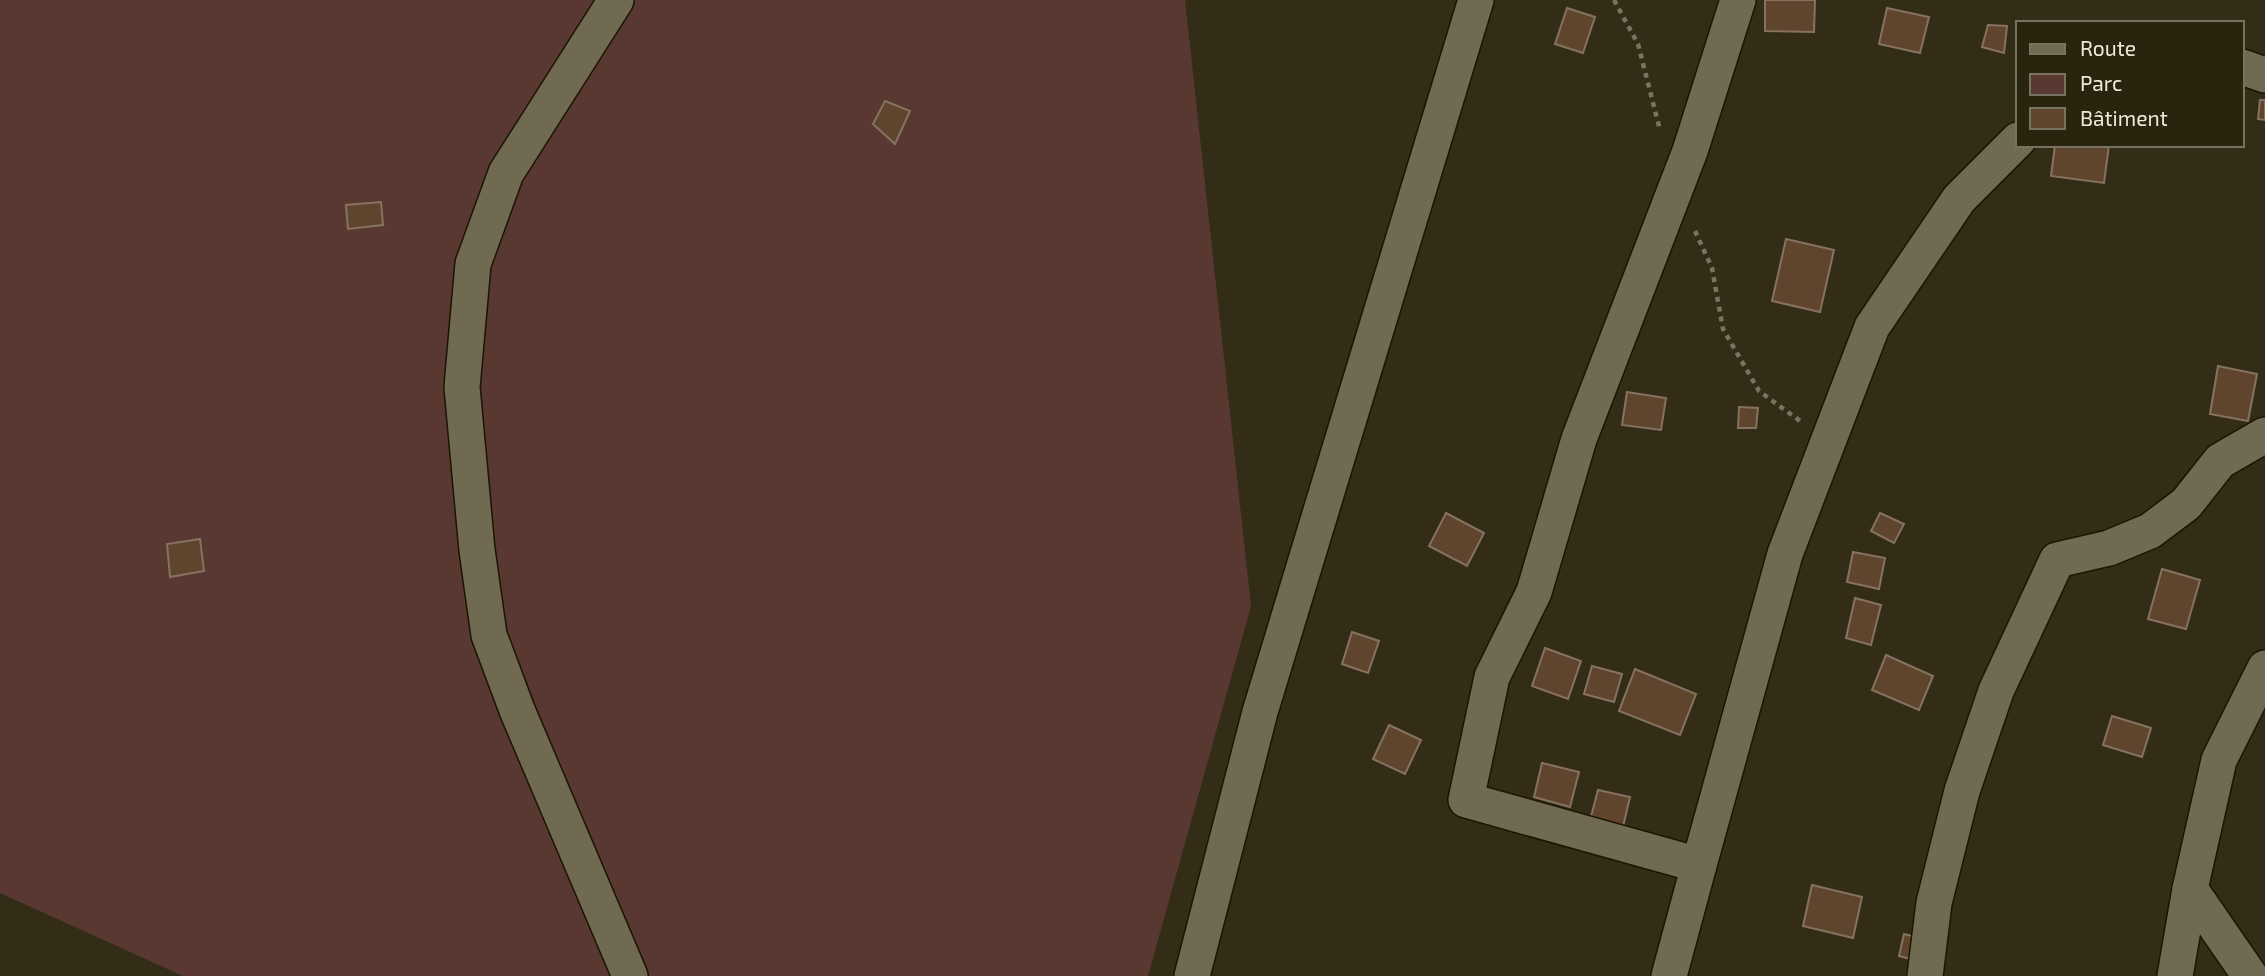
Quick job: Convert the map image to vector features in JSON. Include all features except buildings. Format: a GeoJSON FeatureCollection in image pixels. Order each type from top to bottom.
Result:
{"type":"FeatureCollection","features":[{"type":"Feature","properties":{"kind":"street"},"geometry":{"type":"LineString","coordinates":[[616,0],[506,173],[473,264],[462,387],[477,550],[489,635],[532,747],[630,976]]}},
{"type":"Feature","properties":{"kind":"street"},"geometry":{"type":"LineString","coordinates":[[1192,976],[1260,712],[1476,0]]}},
{"type":"Feature","properties":{"kind":"street"},"geometry":{"type":"LineString","coordinates":[[1699,865],[1466,800],[1492,677],[1534,592],[1579,439],[1690,151],[1738,0]]}},
{"type":"Feature","properties":{"kind":"street"},"geometry":{"type":"LineString","coordinates":[[2244,68],[2265,75]]}},
{"type":"Feature","properties":{"kind":"street"},"geometry":{"type":"LineString","coordinates":[[1669,976],[1785,554],[1872,327],[1959,199],[2016,142]]}},
{"type":"Feature","properties":{"kind":"street"},"geometry":{"type":"LineString","coordinates":[[1925,976],[1934,902],[1962,791],[1996,691],[2057,560],[2109,548],[2150,531],[2186,504],[2220,461],[2265,435]]}},
{"type":"Feature","properties":{"kind":"street"},"geometry":{"type":"LineString","coordinates":[[2175,976],[2190,889],[2219,760],[2265,668]]}},
{"type":"Feature","properties":{"kind":"street"},"geometry":{"type":"LineString","coordinates":[[2190,889],[2250,976]]}},
{"type":"Feature","properties":{"kind":"path"},"geometry":{"type":"LineString","coordinates":[[1614,0],[1638,44],[1662,136]]}},
{"type":"Feature","properties":{"kind":"path"},"geometry":{"type":"LineString","coordinates":[[1676,188],[1712,268],[1723,329],[1759,391],[1827,441]]}},
{"type":"Feature","properties":{"kind":"green space"},"geometry":{"type":"Polygon","coordinates":[[[0,0],[1185,0],[1251,606],[1148,976],[183,976],[0,893],[0,0]]]}}]}
